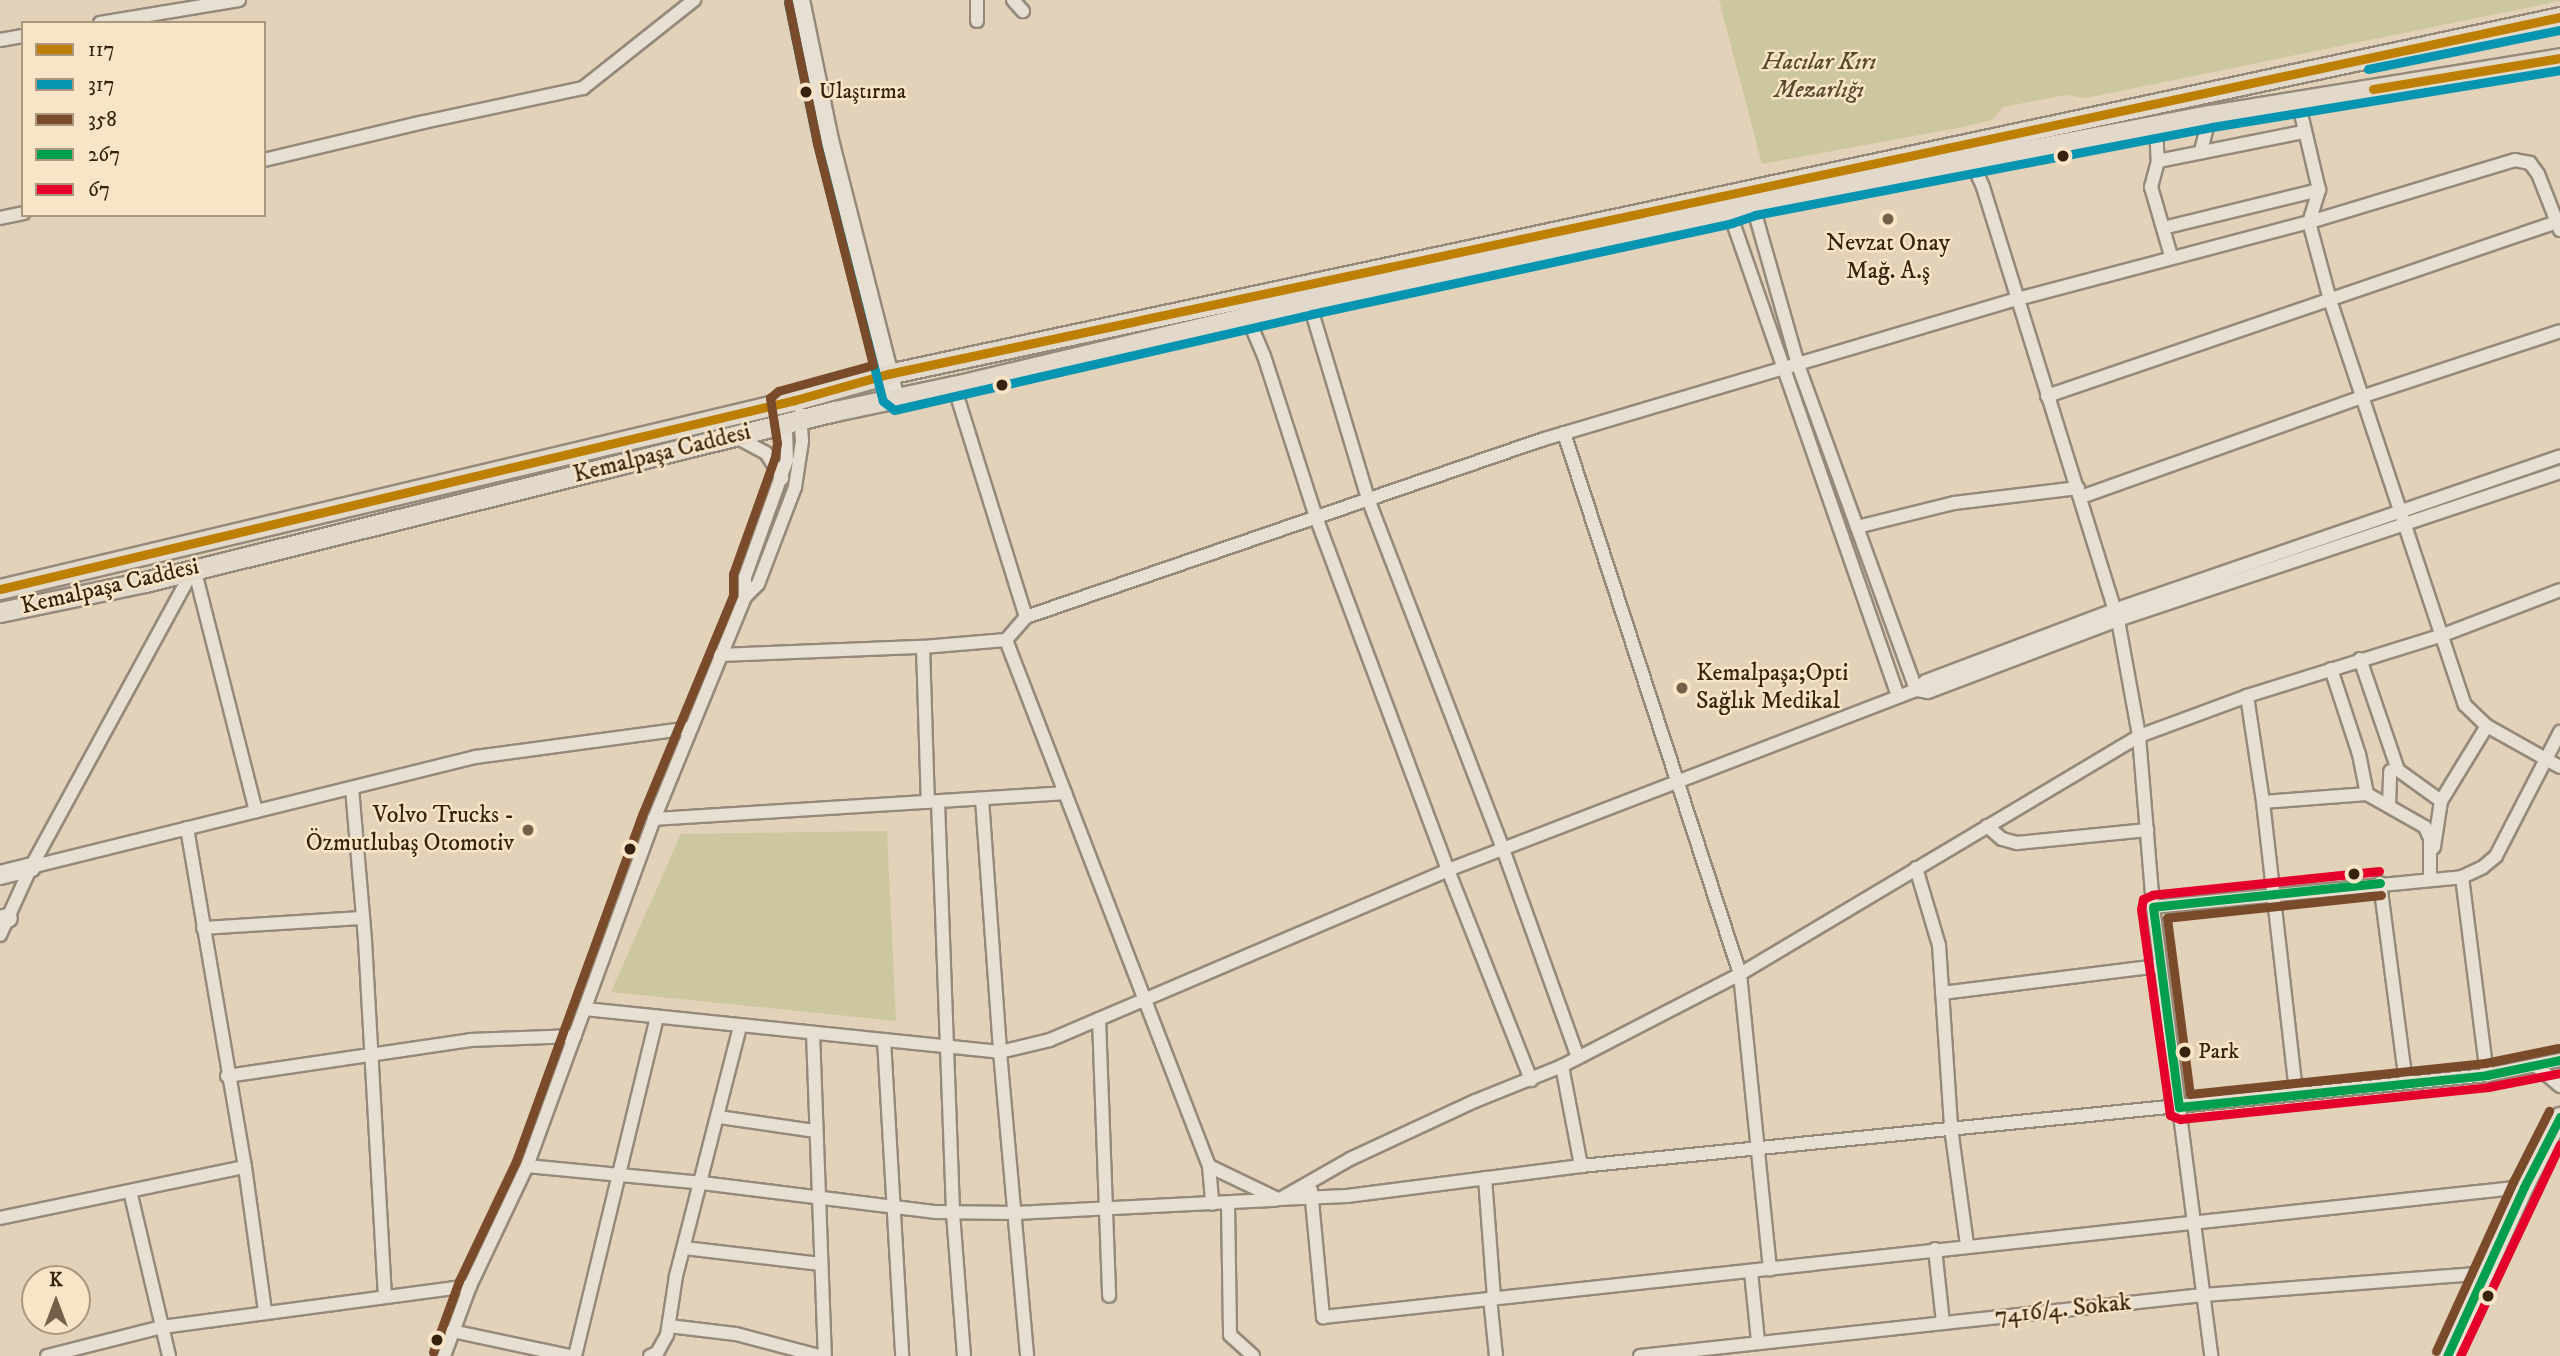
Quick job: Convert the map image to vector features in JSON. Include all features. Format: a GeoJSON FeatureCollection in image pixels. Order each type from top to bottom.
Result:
{"type":"FeatureCollection","features":[{"type":"Feature","properties":{"kind":"main road"},"geometry":{"type":"LineString","coordinates":[[888,374],[2560,16]]}},
{"type":"Feature","properties":{"kind":"main road","name":"Kemalpaşa Caddesi"},"geometry":{"type":"LineString","coordinates":[[0,612],[145,582],[895,398],[1309,302],[1729,211],[1752,203],[1971,160],[2157,128],[2210,115],[2560,58]]}},
{"type":"Feature","properties":{"kind":"main road","name":"Kemalpaşa Caddesi"},"geometry":{"type":"LineString","coordinates":[[0,589],[788,401],[888,374]]}},
{"type":"Feature","properties":{"kind":"main road"},"geometry":{"type":"LineString","coordinates":[[788,401],[794,422]]}},
{"type":"Feature","properties":{"kind":"street"},"geometry":{"type":"LineString","coordinates":[[112,21],[239,0]]}},
{"type":"Feature","properties":{"kind":"street"},"geometry":{"type":"LineString","coordinates":[[266,160],[583,88],[694,0]]}},
{"type":"Feature","properties":{"kind":"street"},"geometry":{"type":"LineString","coordinates":[[800,0],[829,140],[895,398]]}},
{"type":"Feature","properties":{"kind":"street"},"geometry":{"type":"LineString","coordinates":[[977,0],[977,21]]}},
{"type":"Feature","properties":{"kind":"street"},"geometry":{"type":"LineString","coordinates":[[1013,0],[1023,11]]}},
{"type":"Feature","properties":{"kind":"street"},"geometry":{"type":"LineString","coordinates":[[0,40],[21,36]]}},
{"type":"Feature","properties":{"kind":"street"},"geometry":{"type":"LineString","coordinates":[[2298,102],[2303,132],[2319,190],[2308,222],[2330,300],[2465,705],[2487,726],[2560,766]]}},
{"type":"Feature","properties":{"kind":"street"},"geometry":{"type":"LineString","coordinates":[[2201,151],[2210,115]]}},
{"type":"Feature","properties":{"kind":"street"},"geometry":{"type":"LineString","coordinates":[[2157,128],[2158,161],[2151,187],[2171,256]]}},
{"type":"Feature","properties":{"kind":"street"},"geometry":{"type":"LineString","coordinates":[[2158,161],[2303,132]]}},
{"type":"Feature","properties":{"kind":"street"},"geometry":{"type":"LineString","coordinates":[[1971,160],[1983,187],[2116,615],[2139,736],[2153,907],[2211,1356]]}},
{"type":"Feature","properties":{"kind":"street"},"geometry":{"type":"LineString","coordinates":[[720,655],[923,647],[1006,640],[1026,617],[1564,433],[2017,299],[2171,256],[2308,222],[2515,160],[2530,163],[2559,224],[2048,396]]}},
{"type":"Feature","properties":{"kind":"street"},"geometry":{"type":"LineString","coordinates":[[2163,228],[2319,190]]}},
{"type":"Feature","properties":{"kind":"street"},"geometry":{"type":"LineString","coordinates":[[1752,203],[1798,365],[1916,690]]}},
{"type":"Feature","properties":{"kind":"street"},"geometry":{"type":"LineString","coordinates":[[1729,211],[1898,696]]}},
{"type":"Feature","properties":{"kind":"street"},"geometry":{"type":"LineString","coordinates":[[0,218],[21,213]]}},
{"type":"Feature","properties":{"kind":"street"},"geometry":{"type":"LineString","coordinates":[[1309,302],[1368,499],[1503,849],[1578,1057]]}},
{"type":"Feature","properties":{"kind":"street"},"geometry":{"type":"LineString","coordinates":[[1247,316],[1264,356],[1315,517],[1448,870],[1531,1080]]}},
{"type":"Feature","properties":{"kind":"street"},"geometry":{"type":"LineString","coordinates":[[1857,527],[1954,503],[2080,493],[2560,331]]}},
{"type":"Feature","properties":{"kind":"street"},"geometry":{"type":"LineString","coordinates":[[954,386],[1026,617]]}},
{"type":"Feature","properties":{"kind":"street"},"geometry":{"type":"LineString","coordinates":[[745,597],[745,577],[782,478],[794,422]]}},
{"type":"Feature","properties":{"kind":"street"},"geometry":{"type":"LineString","coordinates":[[443,1356],[470,1286],[527,1166],[654,819],[745,597],[758,584],[795,487],[801,460],[794,422]]}},
{"type":"Feature","properties":{"kind":"street"},"geometry":{"type":"LineString","coordinates":[[1564,433],[1740,974],[1770,1269]]}},
{"type":"Feature","properties":{"kind":"street"},"geometry":{"type":"LineString","coordinates":[[734,436],[766,453],[782,478]]}},
{"type":"Feature","properties":{"kind":"street"},"geometry":{"type":"LineString","coordinates":[[585,1009],[1000,1052],[1050,1040],[1448,870],[1916,690],[1926,681],[2116,615],[2399,509],[2560,456]]}},
{"type":"Feature","properties":{"kind":"street"},"geometry":{"type":"LineString","coordinates":[[2116,615],[2406,526],[2560,472]]}},
{"type":"Feature","properties":{"kind":"street"},"geometry":{"type":"LineString","coordinates":[[194,568],[256,811]]}},
{"type":"Feature","properties":{"kind":"street"},"geometry":{"type":"LineString","coordinates":[[0,935],[4,919],[31,867],[194,568]]}},
{"type":"Feature","properties":{"kind":"street"},"geometry":{"type":"LineString","coordinates":[[1279,1199],[1310,1180],[1475,1101],[1562,1066],[1740,974],[2139,736],[2247,696],[2443,635],[2560,590]]}},
{"type":"Feature","properties":{"kind":"street"},"geometry":{"type":"LineString","coordinates":[[1006,640],[1209,1166],[1212,1205]]}},
{"type":"Feature","properties":{"kind":"street"},"geometry":{"type":"LineString","coordinates":[[923,647],[953,1213],[964,1356]]}},
{"type":"Feature","properties":{"kind":"street"},"geometry":{"type":"LineString","coordinates":[[2360,659],[2394,771],[2389,806]]}},
{"type":"Feature","properties":{"kind":"street"},"geometry":{"type":"LineString","coordinates":[[2331,669],[2365,775],[2367,794]]}},
{"type":"Feature","properties":{"kind":"street"},"geometry":{"type":"LineString","coordinates":[[2247,696],[2263,802],[2296,1093]]}},
{"type":"Feature","properties":{"kind":"street"},"geometry":{"type":"LineString","coordinates":[[2430,879],[2441,801],[2487,726]]}},
{"type":"Feature","properties":{"kind":"street"},"geometry":{"type":"LineString","coordinates":[[0,875],[477,758],[691,728]]}},
{"type":"Feature","properties":{"kind":"street"},"geometry":{"type":"LineString","coordinates":[[2153,907],[2462,877],[2483,867],[2496,856],[2560,732]]}},
{"type":"Feature","properties":{"kind":"street"},"geometry":{"type":"LineString","coordinates":[[2365,775],[2394,771],[2441,801]]}},
{"type":"Feature","properties":{"kind":"street"},"geometry":{"type":"LineString","coordinates":[[352,788],[363,918],[385,1296]]}},
{"type":"Feature","properties":{"kind":"street"},"geometry":{"type":"LineString","coordinates":[[654,819],[1065,793]]}},
{"type":"Feature","properties":{"kind":"street"},"geometry":{"type":"LineString","coordinates":[[2263,802],[2367,794],[2425,827],[2430,838],[2430,879]]}},
{"type":"Feature","properties":{"kind":"street"},"geometry":{"type":"LineString","coordinates":[[982,799],[1000,1052],[1027,1356]]}},
{"type":"Feature","properties":{"kind":"street"},"geometry":{"type":"LineString","coordinates":[[1987,826],[2002,839],[2017,843],[2147,830]]}},
{"type":"Feature","properties":{"kind":"street"},"geometry":{"type":"LineString","coordinates":[[187,828],[227,1076],[245,1167],[265,1311]]}},
{"type":"Feature","properties":{"kind":"street"},"geometry":{"type":"LineString","coordinates":[[1916,868],[1939,945],[1951,1128],[1968,1245]]}},
{"type":"Feature","properties":{"kind":"street"},"geometry":{"type":"LineString","coordinates":[[2462,877],[2487,1075]]}},
{"type":"Feature","properties":{"kind":"street"},"geometry":{"type":"LineString","coordinates":[[2381,883],[2406,1083]]}},
{"type":"Feature","properties":{"kind":"street"},"geometry":{"type":"LineString","coordinates":[[203,928],[363,918]]}},
{"type":"Feature","properties":{"kind":"street"},"geometry":{"type":"LineString","coordinates":[[1942,993],[2160,966]]}},
{"type":"Feature","properties":{"kind":"street"},"geometry":{"type":"LineString","coordinates":[[452,1331],[572,1356],[657,1017]]}},
{"type":"Feature","properties":{"kind":"street"},"geometry":{"type":"LineString","coordinates":[[1099,1019],[1109,1296]]}},
{"type":"Feature","properties":{"kind":"street"},"geometry":{"type":"LineString","coordinates":[[650,1356],[657,1353],[668,1326],[684,1248],[740,1026]]}},
{"type":"Feature","properties":{"kind":"street"},"geometry":{"type":"LineString","coordinates":[[813,1033],[825,1356]]}},
{"type":"Feature","properties":{"kind":"street"},"geometry":{"type":"LineString","coordinates":[[227,1076],[470,1040],[575,1036]]}},
{"type":"Feature","properties":{"kind":"street"},"geometry":{"type":"LineString","coordinates":[[884,1040],[891,1208],[902,1356]]}},
{"type":"Feature","properties":{"kind":"street"},"geometry":{"type":"LineString","coordinates":[[527,1166],[702,1183],[891,1208],[953,1213],[1212,1205],[1312,1198],[1581,1166],[2487,1075],[2560,1060]]}},
{"type":"Feature","properties":{"kind":"street"},"geometry":{"type":"LineString","coordinates":[[2535,1065],[2560,1086]]}},
{"type":"Feature","properties":{"kind":"street"},"geometry":{"type":"LineString","coordinates":[[1562,1066],[1581,1166]]}},
{"type":"Feature","properties":{"kind":"street"},"geometry":{"type":"LineString","coordinates":[[719,1117],[815,1131]]}},
{"type":"Feature","properties":{"kind":"street"},"geometry":{"type":"LineString","coordinates":[[2447,1356],[2525,1186],[2560,1117]]}},
{"type":"Feature","properties":{"kind":"street"},"geometry":{"type":"LineString","coordinates":[[1209,1166],[1279,1199]]}},
{"type":"Feature","properties":{"kind":"street"},"geometry":{"type":"LineString","coordinates":[[0,1218],[245,1167]]}},
{"type":"Feature","properties":{"kind":"street"},"geometry":{"type":"LineString","coordinates":[[1485,1178],[1496,1356]]}},
{"type":"Feature","properties":{"kind":"street"},"geometry":{"type":"LineString","coordinates":[[1310,1180],[1323,1317],[2525,1186]]}},
{"type":"Feature","properties":{"kind":"street"},"geometry":{"type":"LineString","coordinates":[[130,1191],[169,1356]]}},
{"type":"Feature","properties":{"kind":"street"},"geometry":{"type":"LineString","coordinates":[[1228,1204],[1230,1335],[1253,1356]]}},
{"type":"Feature","properties":{"kind":"street"},"geometry":{"type":"LineString","coordinates":[[684,1248],[821,1264]]}},
{"type":"Feature","properties":{"kind":"street"},"geometry":{"type":"LineString","coordinates":[[1935,1249],[1943,1323]]}},
{"type":"Feature","properties":{"kind":"street"},"geometry":{"type":"LineString","coordinates":[[1751,1272],[1758,1341]]}},
{"type":"Feature","properties":{"kind":"street","name":"7416/4. Sokak"},"geometry":{"type":"LineString","coordinates":[[1640,1356],[1758,1341],[2203,1295],[2486,1273]]}},
{"type":"Feature","properties":{"kind":"street"},"geometry":{"type":"LineString","coordinates":[[47,1356],[162,1327],[265,1311],[470,1286]]}},
{"type":"Feature","properties":{"kind":"street"},"geometry":{"type":"LineString","coordinates":[[668,1326],[736,1334],[819,1356]]}},
{"type":"Feature","properties":{"kind":"green space","name":"Hacılar Kırı Mezarlığı"},"geometry":{"type":"Polygon","coordinates":[[[1719,0],[2560,1],[2086,98],[2066,95],[2003,107],[1992,120],[1963,127],[1762,164],[1719,0]]]}},
{"type":"Feature","properties":{"kind":"green space"},"geometry":{"type":"Polygon","coordinates":[[[887,831],[896,1021],[611,992],[681,834],[887,831]]]}},
{"type":"Feature","properties":{"kind":"transit line","name":"317"},"geometry":{"type":"LineString","coordinates":[[788,2],[817,143],[883,401],[894,410],[1312,314],[1732,223],[1755,215],[2212,127],[2560,70]]}},
{"type":"Feature","properties":{"kind":"transit line","name":"358"},"geometry":{"type":"LineString","coordinates":[[433,1352],[459,1281],[516,1161],[642,815],[733,595],[733,574],[775,457],[777,443],[770,398],[778,391],[873,365],[817,143],[788,2]]}},
{"type":"Feature","properties":{"kind":"transit line","name":"117"},"geometry":{"type":"LineString","coordinates":[[0,589],[795,400],[888,374],[2560,17]]}},
{"type":"Feature","properties":{"kind":"transit line","name":"317"},"geometry":{"type":"LineString","coordinates":[[2368,69],[2560,30]]}},
{"type":"Feature","properties":{"kind":"transit line","name":"117"},"geometry":{"type":"LineString","coordinates":[[2373,89],[2560,58]]}},
{"type":"Feature","properties":{"kind":"transit line","name":"67"},"geometry":{"type":"LineString","coordinates":[[2379,871],[2152,895],[2143,899],[2141,909],[2170,1115],[2180,1119],[2488,1087],[2560,1073]]}},
{"type":"Feature","properties":{"kind":"transit line","name":"267"},"geometry":{"type":"LineString","coordinates":[[2380,883],[2153,907],[2179,1107],[2487,1075],[2560,1060]]}},
{"type":"Feature","properties":{"kind":"transit line","name":"358"},"geometry":{"type":"LineString","coordinates":[[2381,895],[2167,918],[2190,1094],[2485,1063],[2558,1048]]}},
{"type":"Feature","properties":{"kind":"transit line","name":"358"},"geometry":{"type":"LineString","coordinates":[[2436,1351],[2513,1182],[2549,1111]]}},
{"type":"Feature","properties":{"kind":"transit line","name":"267"},"geometry":{"type":"LineString","coordinates":[[2447,1356],[2524,1187],[2560,1117]]}},
{"type":"Feature","properties":{"kind":"transit line","name":"67"},"geometry":{"type":"LineString","coordinates":[[2460,1356],[2560,1144]]}},
{"type":"Feature","properties":{"kind":"place","name":"Ulaştırma"},"geometry":{"type":"Point","coordinates":[806,92]}},
{"type":"Feature","properties":{"kind":"place","name":"Nevzat Onay Mağ. A.ş"},"geometry":{"type":"Point","coordinates":[1888,219]}},
{"type":"Feature","properties":{"kind":"place","name":"Kemalpaşa;Opti Sağlık Medikal"},"geometry":{"type":"Point","coordinates":[1682,688]}},
{"type":"Feature","properties":{"kind":"place","name":"Volvo Trucks - Özmutlubaş Otomotiv"},"geometry":{"type":"Point","coordinates":[528,830]}},
{"type":"Feature","properties":{"kind":"place","name":"Park"},"geometry":{"type":"Point","coordinates":[2185,1052]}}]}
